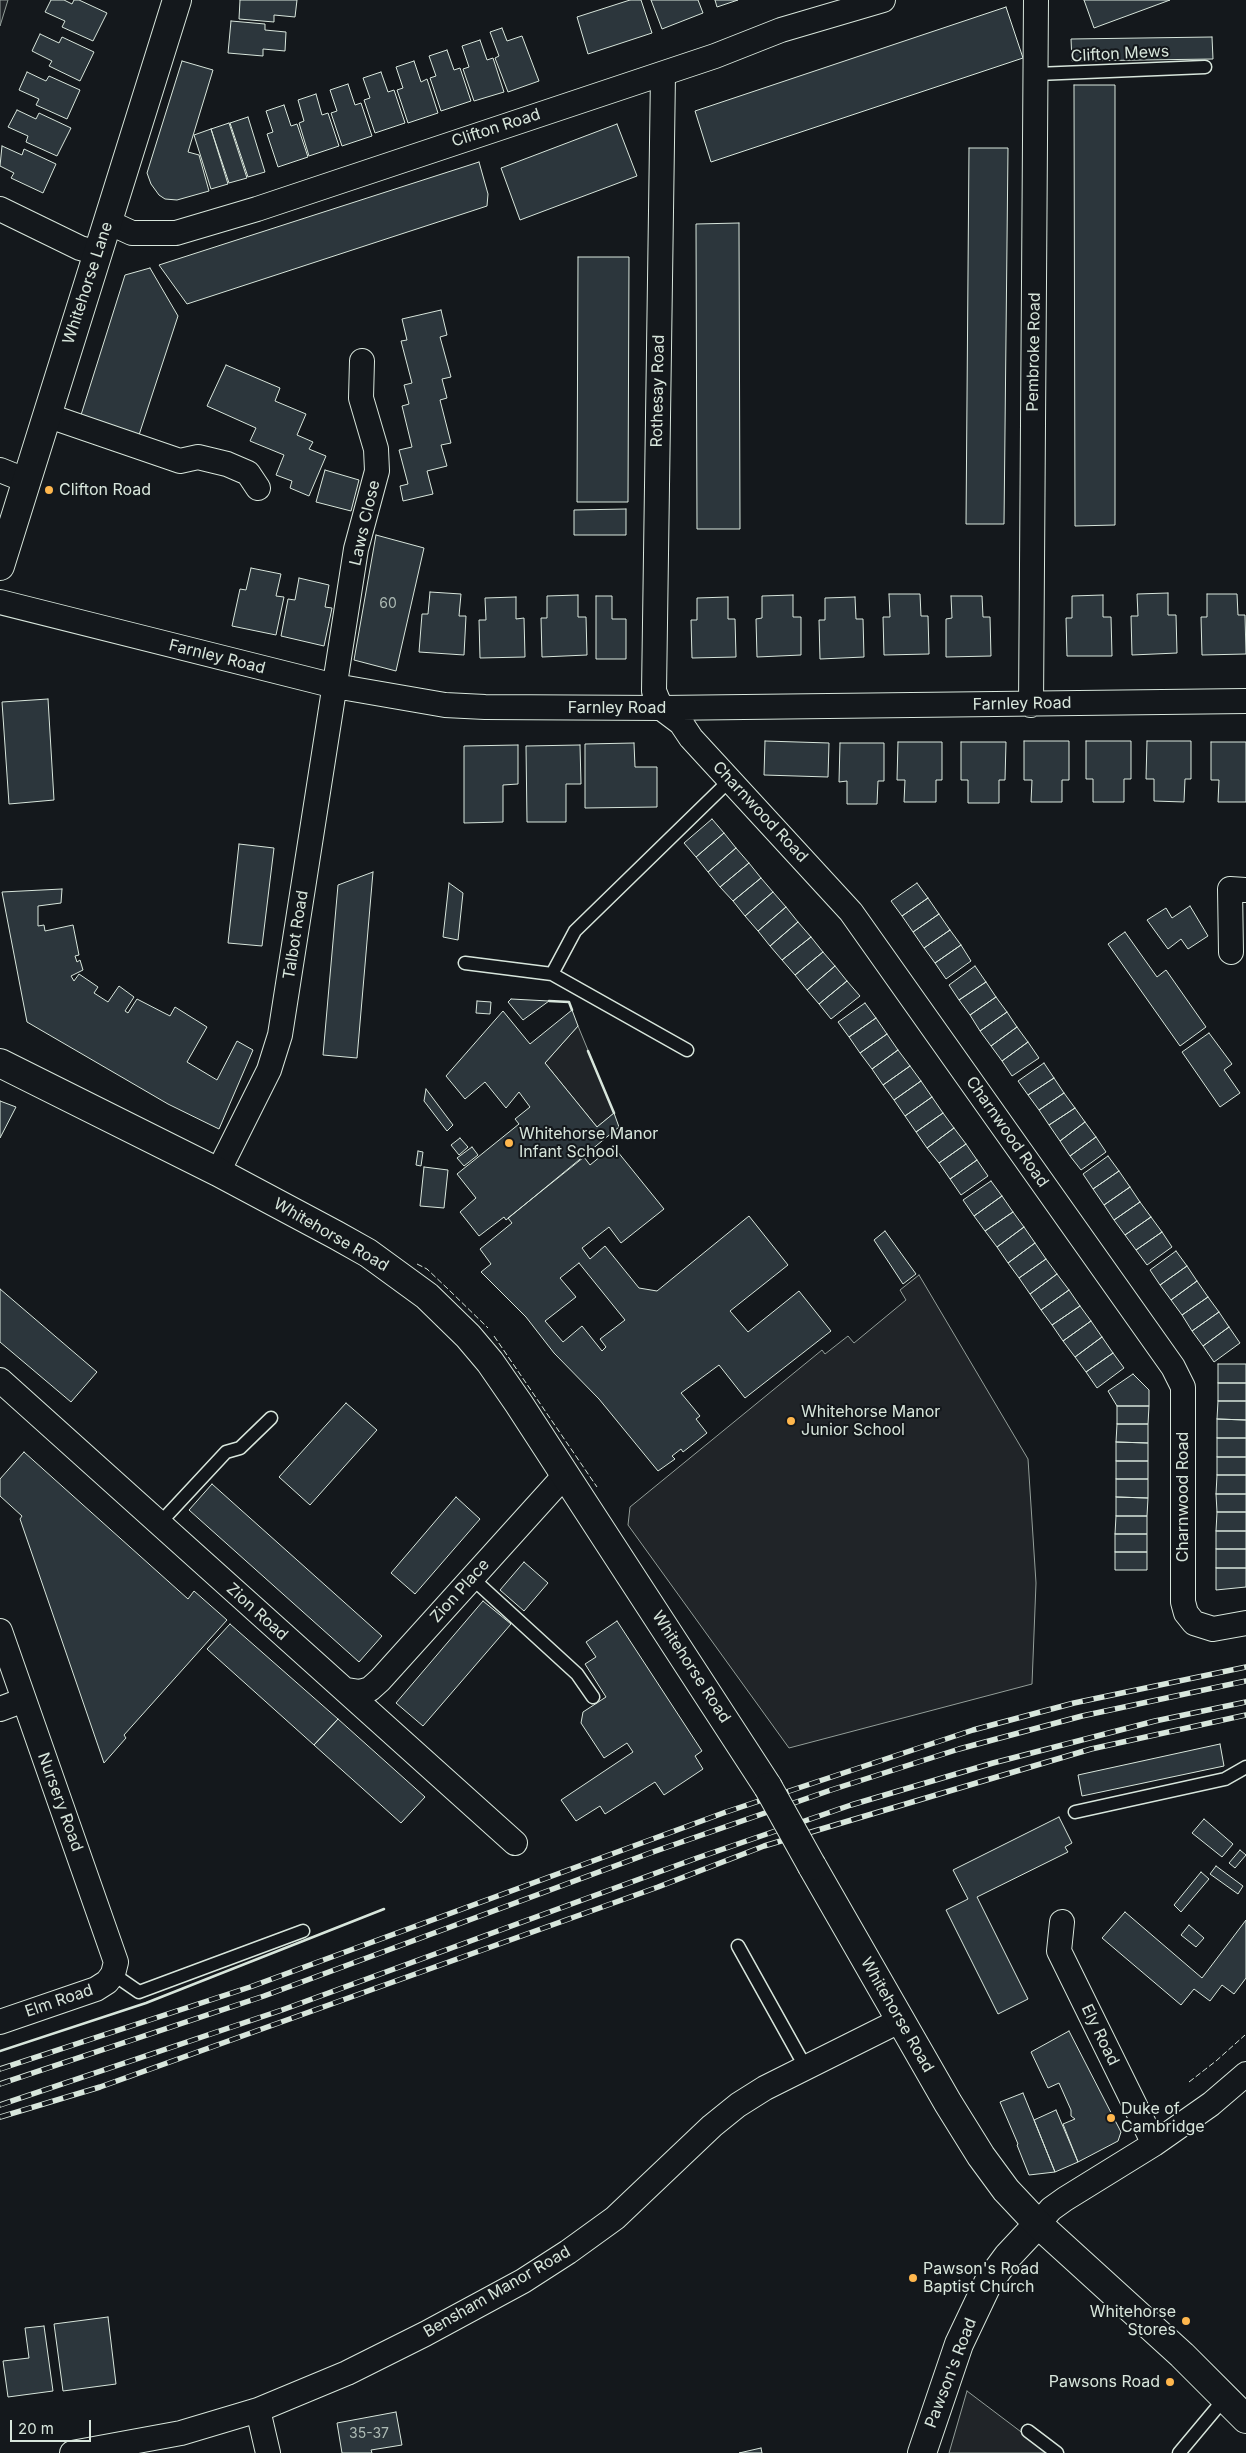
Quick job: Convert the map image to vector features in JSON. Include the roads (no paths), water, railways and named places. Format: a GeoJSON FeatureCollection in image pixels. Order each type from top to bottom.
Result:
{"type":"FeatureCollection","features":[{"type":"Feature","properties":{"kind":"main road","name":"Whitehorse Lane"},"geometry":{"type":"LineString","coordinates":[[0,566],[25,480],[177,0]]}},
{"type":"Feature","properties":{"kind":"main road","name":"Whitehorse Road"},"geometry":{"type":"LineString","coordinates":[[0,1064],[218,1172],[368,1252],[428,1296],[468,1336],[490,1362],[566,1474],[768,1788],[899,2020],[981,2156],[1006,2190],[1038,2224],[1182,2355],[1246,2419]]}},
{"type":"Feature","properties":{"kind":"main road","name":"Pawson's Road"},"geometry":{"type":"LineString","coordinates":[[922,2453],[959,2344],[988,2283],[1008,2256],[1038,2224]]}},
{"type":"Feature","properties":{"kind":"street","name":"Clifton Road"},"geometry":{"type":"LineString","coordinates":[[108,222],[132,233],[176,234],[663,74],[781,30],[883,0]]}},
{"type":"Feature","properties":{"kind":"street","name":"Pembroke Road"},"geometry":{"type":"LineString","coordinates":[[1031,704],[1037,74],[1036,0]]}},
{"type":"Feature","properties":{"kind":"street","name":"Rothesay Road"},"geometry":{"type":"LineString","coordinates":[[661,708],[654,691],[663,74]]}},
{"type":"Feature","properties":{"kind":"street"},"geometry":{"type":"LineString","coordinates":[[0,209],[80,248],[98,253]]}},
{"type":"Feature","properties":{"kind":"street","name":"Laws Close"},"geometry":{"type":"LineString","coordinates":[[335,686],[356,550],[377,471],[376,450],[361,398],[362,361]]}},
{"type":"Feature","properties":{"kind":"street"},"geometry":{"type":"LineString","coordinates":[[46,415],[180,461],[198,457],[227,464],[248,473],[258,488]]}},
{"type":"Feature","properties":{"kind":"street"},"geometry":{"type":"LineString","coordinates":[[0,470],[25,480]]}},
{"type":"Feature","properties":{"kind":"street","name":"Farnley Road"},"geometry":{"type":"LineString","coordinates":[[0,602],[335,686],[408,700],[469,706],[661,708],[1246,701]]}},
{"type":"Feature","properties":{"kind":"street","name":"Talbot Road"},"geometry":{"type":"LineString","coordinates":[[218,1172],[263,1084],[274,1058],[280,1036],[335,686]]}},
{"type":"Feature","properties":{"kind":"street","name":"Charnwood Road"},"geometry":{"type":"LineString","coordinates":[[661,708],[681,723],[691,738],[851,912],[1179,1377],[1183,1387],[1183,1602],[1186,1613],[1194,1623],[1213,1629],[1246,1623]]}},
{"type":"Feature","properties":{"kind":"street"},"geometry":{"type":"LineString","coordinates":[[1231,952],[1230,889],[1246,890]]}},
{"type":"Feature","properties":{"kind":"street","name":"Zion Road"},"geometry":{"type":"LineString","coordinates":[[0,1380],[515,1843]]}},
{"type":"Feature","properties":{"kind":"street","name":"Zion Place"},"geometry":{"type":"LineString","coordinates":[[347,1690],[360,1692],[370,1689],[375,1685],[566,1474]]}},
{"type":"Feature","properties":{"kind":"street","name":"Nursery Road"},"geometry":{"type":"LineString","coordinates":[[0,1630],[114,1954],[116,1962],[113,1974]]}},
{"type":"Feature","properties":{"kind":"street"},"geometry":{"type":"LineString","coordinates":[[0,1709],[24,1700]]}},
{"type":"Feature","properties":{"kind":"street","name":"Ely Road"},"geometry":{"type":"LineString","coordinates":[[1062,1922],[1059,1951],[1154,2144]]}},
{"type":"Feature","properties":{"kind":"street","name":"Elm Road"},"geometry":{"type":"LineString","coordinates":[[0,2022],[96,1989],[107,1982],[113,1974]]}},
{"type":"Feature","properties":{"kind":"street","name":"Bensham Manor Road"},"geometry":{"type":"LineString","coordinates":[[72,2453],[181,2433],[258,2410],[348,2373],[425,2334],[523,2281],[615,2218],[712,2126],[738,2105],[765,2088],[899,2020]]}},
{"type":"Feature","properties":{"kind":"street"},"geometry":{"type":"LineString","coordinates":[[1038,2224],[1065,2199],[1154,2144],[1211,2104],[1246,2074]]}},
{"type":"Feature","properties":{"kind":"street"},"geometry":{"type":"LineString","coordinates":[[258,2410],[268,2453]]}},
{"type":"Feature","properties":{"kind":"lane","name":"Clifton Mews"},"geometry":{"type":"LineString","coordinates":[[1037,74],[1205,67]]}},
{"type":"Feature","properties":{"kind":"lane"},"geometry":{"type":"LineString","coordinates":[[552,974],[575,931],[730,780]]}},
{"type":"Feature","properties":{"kind":"lane"},"geometry":{"type":"LineString","coordinates":[[465,963],[552,974],[687,1050]]}},
{"type":"Feature","properties":{"kind":"lane"},"geometry":{"type":"LineString","coordinates":[[159,1524],[226,1452],[240,1448],[271,1418]]}},
{"type":"Feature","properties":{"kind":"lane"},"geometry":{"type":"LineString","coordinates":[[472,1578],[577,1674],[593,1697]]}},
{"type":"Feature","properties":{"kind":"lane"},"geometry":{"type":"LineString","coordinates":[[1075,1812],[1225,1780],[1246,1767]]}},
{"type":"Feature","properties":{"kind":"lane"},"geometry":{"type":"LineString","coordinates":[[113,1974],[139,1992],[303,1931]]}},
{"type":"Feature","properties":{"kind":"lane"},"geometry":{"type":"LineString","coordinates":[[738,1946],[806,2068]]}},
{"type":"Feature","properties":{"kind":"lane"},"geometry":{"type":"LineString","coordinates":[[1179,2453],[1225,2398]]}},
{"type":"Feature","properties":{"kind":"lane"},"geometry":{"type":"LineString","coordinates":[[1028,2431],[1057,2453]]}},
{"type":"Feature","properties":{"kind":"railway"},"geometry":{"type":"LineString","coordinates":[[0,2069],[250,1987],[726,1812],[973,1730],[1074,1703],[1246,1667]]}},
{"type":"Feature","properties":{"kind":"railway"},"geometry":{"type":"LineString","coordinates":[[0,2084],[264,1996],[650,1853],[831,1790],[959,1749],[1082,1716],[1246,1681]]}},
{"type":"Feature","properties":{"kind":"railway"},"geometry":{"type":"LineString","coordinates":[[0,2105],[282,2010],[697,1858],[851,1805],[993,1763],[1155,1721],[1246,1702]]}},
{"type":"Feature","properties":{"kind":"railway"},"geometry":{"type":"LineString","coordinates":[[0,2117],[100,2087],[658,1887],[764,1846],[1091,1749],[1246,1715]]}},
{"type":"Feature","properties":{"kind":"place","name":"Clifton Road"},"geometry":{"type":"Point","coordinates":[49,490]}},
{"type":"Feature","properties":{"kind":"place","name":"Whitehorse Manor Infant School"},"geometry":{"type":"Point","coordinates":[509,1143]}},
{"type":"Feature","properties":{"kind":"place","name":"Whitehorse Manor Junior School"},"geometry":{"type":"Point","coordinates":[791,1421]}},
{"type":"Feature","properties":{"kind":"place","name":"Duke of Cambridge"},"geometry":{"type":"Point","coordinates":[1111,2118]}},
{"type":"Feature","properties":{"kind":"place","name":"Pawson's Road Baptist Church"},"geometry":{"type":"Point","coordinates":[913,2278]}},
{"type":"Feature","properties":{"kind":"place","name":"Whitehorse Stores"},"geometry":{"type":"Point","coordinates":[1186,2321]}},
{"type":"Feature","properties":{"kind":"place","name":"Pawsons Road"},"geometry":{"type":"Point","coordinates":[1170,2382]}}]}
